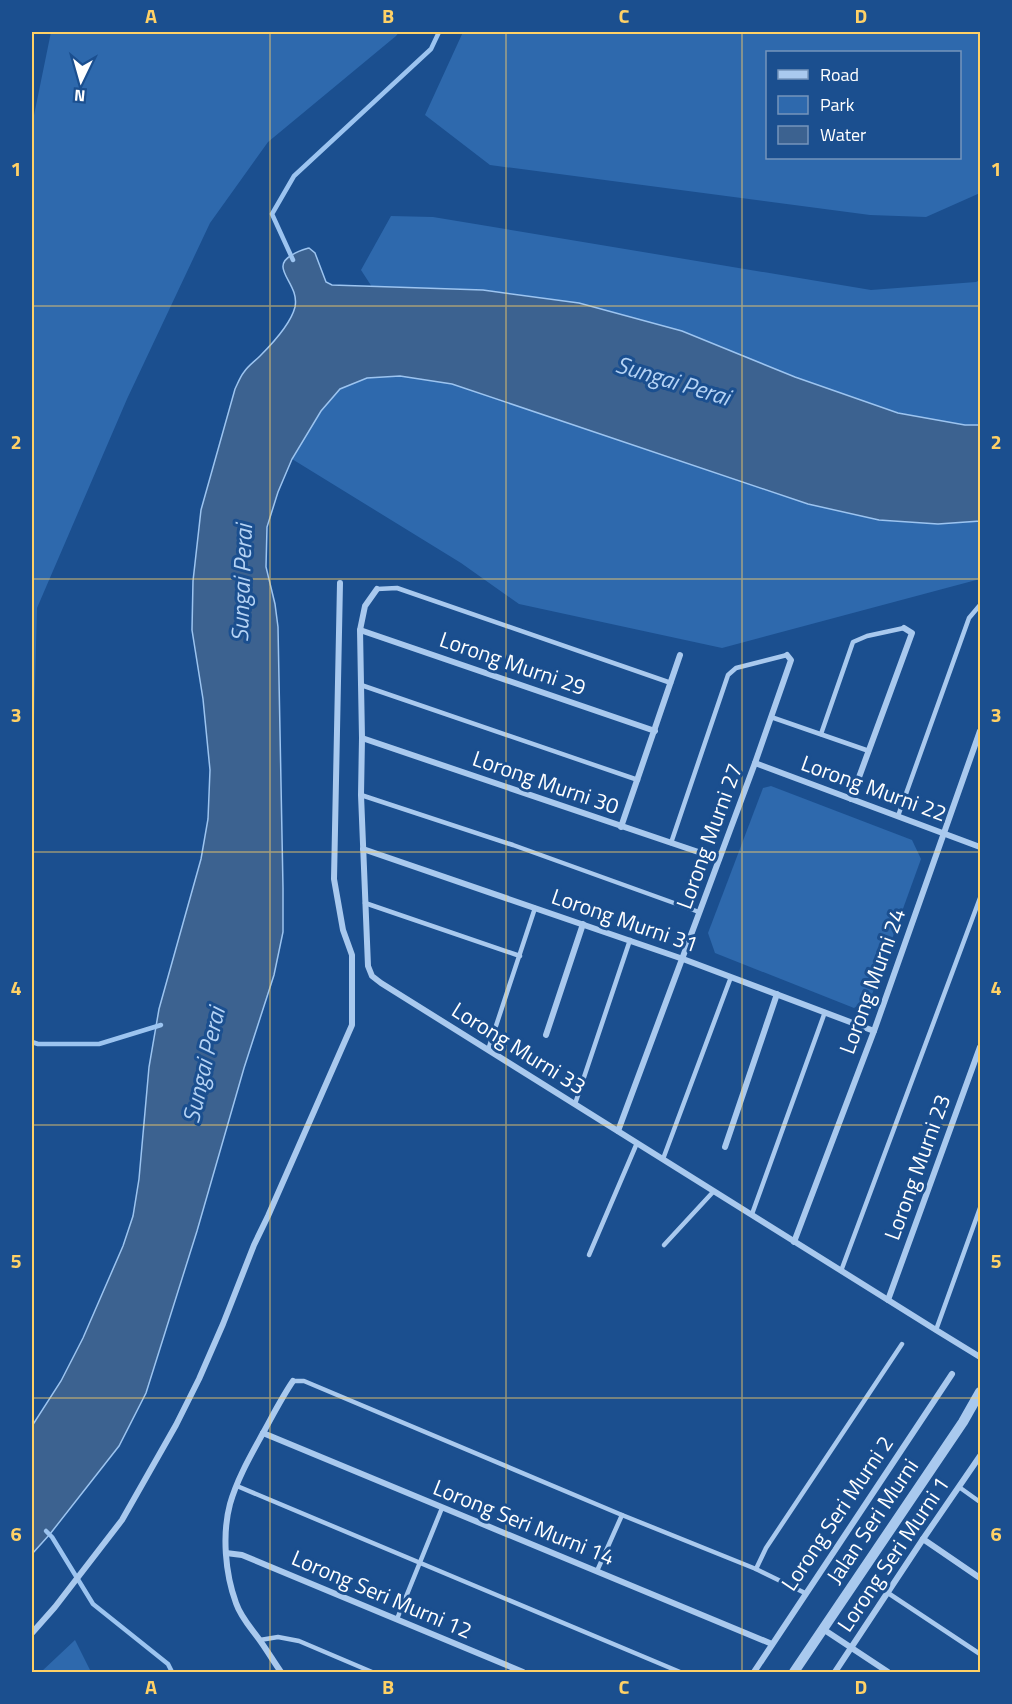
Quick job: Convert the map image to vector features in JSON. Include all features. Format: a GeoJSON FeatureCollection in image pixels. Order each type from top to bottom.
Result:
{"type":"FeatureCollection","features":[{"type":"Feature","properties":{"kind":"street"},"geometry":{"type":"LineString","coordinates":[[32,1632],[55,1607],[122,1520],[176,1425],[199,1379],[254,1245],[352,1025],[352,955],[343,930],[334,879],[340,583]]}},
{"type":"Feature","properties":{"kind":"street","name":"Lorong Murni 33"},"geometry":{"type":"LineString","coordinates":[[377,589],[365,606],[360,630],[361,795],[368,966],[372,976],[713,1192],[981,1357]]}},
{"type":"Feature","properties":{"kind":"street"},"geometry":{"type":"LineString","coordinates":[[851,799],[912,633],[904,628]]}},
{"type":"Feature","properties":{"kind":"street","name":"Lorong Murni 29"},"geometry":{"type":"LineString","coordinates":[[360,630],[655,731]]}},
{"type":"Feature","properties":{"kind":"street"},"geometry":{"type":"LineString","coordinates":[[621,827],[680,655]]}},
{"type":"Feature","properties":{"kind":"street","name":"Lorong Murni 27"},"geometry":{"type":"LineString","coordinates":[[618,1131],[792,660],[788,655]]}},
{"type":"Feature","properties":{"kind":"street","name":"Lorong Murni 24"},"geometry":{"type":"LineString","coordinates":[[795,1242],[874,1031],[981,731]]}},
{"type":"Feature","properties":{"kind":"street","name":"Lorong Murni 30"},"geometry":{"type":"LineString","coordinates":[[362,738],[719,859]]}},
{"type":"Feature","properties":{"kind":"street","name":"Lorong Murni 22"},"geometry":{"type":"LineString","coordinates":[[755,763],[981,847]]}},
{"type":"Feature","properties":{"kind":"street","name":"Lorong Murni 31"},"geometry":{"type":"LineString","coordinates":[[363,849],[630,940],[874,1031]]}},
{"type":"Feature","properties":{"kind":"street"},"geometry":{"type":"LineString","coordinates":[[546,1035],[583,924]]}},
{"type":"Feature","properties":{"kind":"street"},"geometry":{"type":"LineString","coordinates":[[725,1147],[777,994]]}},
{"type":"Feature","properties":{"kind":"street","name":"Lorong Murni 23"},"geometry":{"type":"LineString","coordinates":[[888,1300],[981,1047]]}},
{"type":"Feature","properties":{"kind":"street","name":"Lorong Seri Murni 2"},"geometry":{"type":"LineString","coordinates":[[754,1672],[952,1374]]}},
{"type":"Feature","properties":{"kind":"street"},"geometry":{"type":"LineString","coordinates":[[281,1672],[242,1617],[236,1603],[229,1580],[226,1526],[230,1504],[237,1486],[263,1433],[293,1381]]}},
{"type":"Feature","properties":{"kind":"street","name":"Jalan Seri Murni"},"geometry":{"type":"LineString","coordinates":[[794,1672],[981,1392]]}},
{"type":"Feature","properties":{"kind":"street","name":"Lorong Seri Murni 14"},"geometry":{"type":"LineString","coordinates":[[263,1433],[772,1644]]}},
{"type":"Feature","properties":{"kind":"street","name":"Lorong Seri Murni 1"},"geometry":{"type":"LineString","coordinates":[[835,1672],[981,1456]]}},
{"type":"Feature","properties":{"kind":"street"},"geometry":{"type":"LineString","coordinates":[[923,1539],[981,1578]]}},
{"type":"Feature","properties":{"kind":"street","name":"Lorong Seri Murni 12"},"geometry":{"type":"LineString","coordinates":[[226,1553],[242,1555],[523,1672]]}},
{"type":"Feature","properties":{"kind":"street"},"geometry":{"type":"LineString","coordinates":[[823,1629],[888,1672]]}},
{"type":"Feature","properties":{"kind":"lane"},"geometry":{"type":"LineString","coordinates":[[377,589],[397,588],[671,683]]}},
{"type":"Feature","properties":{"kind":"lane"},"geometry":{"type":"LineString","coordinates":[[898,816],[969,618],[981,605]]}},
{"type":"Feature","properties":{"kind":"lane"},"geometry":{"type":"LineString","coordinates":[[821,734],[853,642],[867,636],[904,628]]}},
{"type":"Feature","properties":{"kind":"lane"},"geometry":{"type":"LineString","coordinates":[[671,843],[728,675],[736,668],[788,655]]}},
{"type":"Feature","properties":{"kind":"lane"},"geometry":{"type":"LineString","coordinates":[[361,685],[638,780]]}},
{"type":"Feature","properties":{"kind":"lane"},"geometry":{"type":"LineString","coordinates":[[771,717],[869,751]]}},
{"type":"Feature","properties":{"kind":"lane"},"geometry":{"type":"LineString","coordinates":[[361,795],[513,845],[699,912]]}},
{"type":"Feature","properties":{"kind":"lane"},"geometry":{"type":"LineString","coordinates":[[841,1271],[981,898]]}},
{"type":"Feature","properties":{"kind":"lane"},"geometry":{"type":"LineString","coordinates":[[365,903],[520,956]]}},
{"type":"Feature","properties":{"kind":"lane"},"geometry":{"type":"LineString","coordinates":[[488,1050],[535,908]]}},
{"type":"Feature","properties":{"kind":"lane"},"geometry":{"type":"LineString","coordinates":[[575,1104],[630,940]]}},
{"type":"Feature","properties":{"kind":"lane"},"geometry":{"type":"LineString","coordinates":[[663,1159],[731,977]]}},
{"type":"Feature","properties":{"kind":"lane"},"geometry":{"type":"LineString","coordinates":[[752,1214],[825,1012]]}},
{"type":"Feature","properties":{"kind":"lane"},"geometry":{"type":"LineString","coordinates":[[589,1255],[637,1143]]}},
{"type":"Feature","properties":{"kind":"lane"},"geometry":{"type":"LineString","coordinates":[[664,1245],[713,1192]]}},
{"type":"Feature","properties":{"kind":"lane"},"geometry":{"type":"LineString","coordinates":[[936,1330],[981,1208]]}},
{"type":"Feature","properties":{"kind":"lane"},"geometry":{"type":"LineString","coordinates":[[756,1569],[766,1548],[902,1344]]}},
{"type":"Feature","properties":{"kind":"lane"},"geometry":{"type":"LineString","coordinates":[[293,1381],[304,1381],[756,1569],[805,1593]]}},
{"type":"Feature","properties":{"kind":"lane"},"geometry":{"type":"LineString","coordinates":[[237,1486],[680,1672]]}},
{"type":"Feature","properties":{"kind":"lane"},"geometry":{"type":"LineString","coordinates":[[959,1487],[981,1502]]}},
{"type":"Feature","properties":{"kind":"lane"},"geometry":{"type":"LineString","coordinates":[[397,1619],[441,1508]]}},
{"type":"Feature","properties":{"kind":"lane"},"geometry":{"type":"LineString","coordinates":[[597,1571],[622,1515]]}},
{"type":"Feature","properties":{"kind":"lane"},"geometry":{"type":"LineString","coordinates":[[888,1593],[981,1654]]}},
{"type":"Feature","properties":{"kind":"lane"},"geometry":{"type":"LineString","coordinates":[[260,1640],[278,1637],[298,1641],[372,1672]]}},
{"type":"Feature","properties":{"kind":"green space"},"geometry":{"type":"Polygon","coordinates":[[[51,32],[399,32],[268,142],[210,223],[127,399],[37,608],[32,798],[32,125],[51,32]]]}},
{"type":"Feature","properties":{"kind":"green space"},"geometry":{"type":"Polygon","coordinates":[[[463,32],[980,32],[980,193],[926,217],[870,215],[490,165],[425,115],[463,32]]]}},
{"type":"Feature","properties":{"kind":"green space"},"geometry":{"type":"Polygon","coordinates":[[[391,216],[433,217],[871,290],[980,280],[980,425],[965,425],[898,413],[795,377],[682,331],[579,303],[483,290],[372,287],[361,270],[391,216]]]}},
{"type":"Feature","properties":{"kind":"green space"},"geometry":{"type":"Polygon","coordinates":[[[400,376],[452,384],[808,504],[879,520],[938,524],[980,521],[980,579],[722,648],[519,604],[461,563],[292,459],[321,411],[340,389],[367,378],[400,376]]]}},
{"type":"Feature","properties":{"kind":"green space"},"geometry":{"type":"Polygon","coordinates":[[[771,786],[912,840],[921,859],[871,997],[854,1008],[715,953],[708,933],[763,788],[771,786]]]}},
{"type":"Feature","properties":{"kind":"green space"},"geometry":{"type":"Polygon","coordinates":[[[75,1640],[91,1672],[41,1672],[75,1640]]]}},
{"type":"Feature","properties":{"kind":"water","name":"Sungai Perai"},"geometry":{"type":"Polygon","coordinates":[[[309,248],[315,253],[326,282],[332,285],[483,290],[579,303],[682,331],[795,377],[898,413],[965,425],[980,425],[980,521],[938,524],[879,520],[808,504],[452,384],[400,376],[367,378],[340,389],[321,411],[292,459],[267,527],[266,567],[278,627],[283,888],[283,932],[274,975],[146,1393],[119,1446],[32,1554],[32,1426],[61,1381],[83,1338],[123,1246],[133,1216],[139,1179],[149,1067],[159,1009],[201,859],[208,819],[210,770],[203,699],[192,630],[193,581],[201,510],[235,389],[241,376],[281,333],[293,313],[295,298],[284,271],[285,260],[309,248]]]}},
{"type":"Feature","properties":{"kind":"waterway"},"geometry":{"type":"LineString","coordinates":[[293,260],[272,214],[294,176],[431,49],[439,32]]}},
{"type":"Feature","properties":{"kind":"waterway"},"geometry":{"type":"LineString","coordinates":[[32,1042],[38,1044],[99,1044],[161,1025]]}},
{"type":"Feature","properties":{"kind":"waterway"},"geometry":{"type":"LineString","coordinates":[[46,1531],[93,1604],[168,1664],[172,1672]]}}]}
